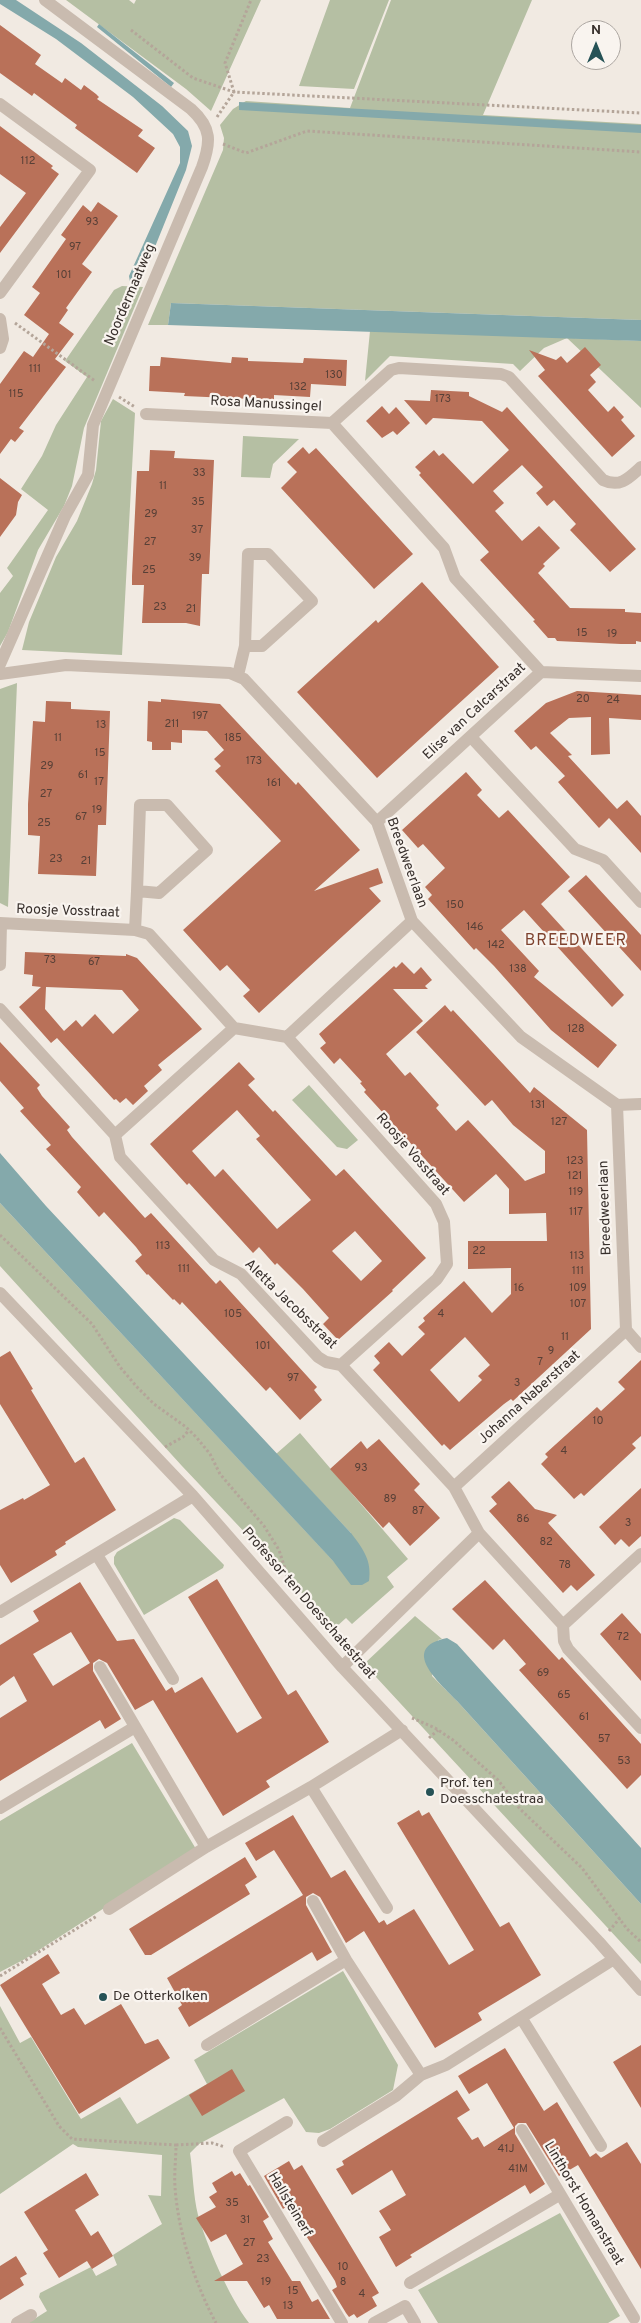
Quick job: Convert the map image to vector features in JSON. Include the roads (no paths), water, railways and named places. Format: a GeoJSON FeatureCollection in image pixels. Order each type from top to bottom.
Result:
{"type":"FeatureCollection","features":[{"type":"Feature","properties":{"kind":"street","name":"Noordermaatweg"},"geometry":{"type":"LineString","coordinates":[[0,664],[65,516],[88,475],[92,424],[202,167],[208,134],[198,116],[191,109],[45,0]]}},
{"type":"Feature","properties":{"kind":"street"},"geometry":{"type":"LineString","coordinates":[[0,104],[90,170],[0,293]]}},
{"type":"Feature","properties":{"kind":"street"},"geometry":{"type":"LineString","coordinates":[[0,348],[3,339],[4,318]]}},
{"type":"Feature","properties":{"kind":"street","name":"Rosa Manussingel"},"geometry":{"type":"LineString","coordinates":[[146,414],[332,423],[391,370],[399,368],[501,374],[509,377],[603,480],[619,484],[641,467]]}},
{"type":"Feature","properties":{"kind":"street"},"geometry":{"type":"LineString","coordinates":[[332,423],[444,548],[455,578],[541,672]]}},
{"type":"Feature","properties":{"kind":"street"},"geometry":{"type":"LineString","coordinates":[[0,674],[66,665],[230,673],[238,675],[245,646],[248,554],[268,554],[312,601],[262,646],[245,646]]}},
{"type":"Feature","properties":{"kind":"street","name":"Elise van Calcarstraat"},"geometry":{"type":"LineString","coordinates":[[377,822],[541,672],[641,676]]}},
{"type":"Feature","properties":{"kind":"street","name":"Breedweerlaan"},"geometry":{"type":"LineString","coordinates":[[238,675],[244,679],[377,822],[412,921],[521,1037],[616,1105],[626,1330]]}},
{"type":"Feature","properties":{"kind":"street"},"geometry":{"type":"LineString","coordinates":[[471,737],[575,849],[603,860],[641,902]]}},
{"type":"Feature","properties":{"kind":"street","name":"Roosje Vosstraat"},"geometry":{"type":"LineString","coordinates":[[135,930],[140,805],[167,805],[207,850],[159,893],[137,892]]}},
{"type":"Feature","properties":{"kind":"street"},"geometry":{"type":"LineString","coordinates":[[115,1135],[234,1028],[288,1037],[412,921]]}},
{"type":"Feature","properties":{"kind":"street"},"geometry":{"type":"LineString","coordinates":[[0,965],[1,924]]}},
{"type":"Feature","properties":{"kind":"street","name":"Roosje Vosstraat"},"geometry":{"type":"LineString","coordinates":[[1,924],[135,930],[149,934],[234,1028]]}},
{"type":"Feature","properties":{"kind":"street","name":"Aletta Jacobsstraat"},"geometry":{"type":"LineString","coordinates":[[0,1009],[115,1135],[120,1157],[214,1260],[241,1274],[318,1357],[326,1362],[341,1365],[454,1487],[479,1533],[562,1625],[564,1641],[568,1649],[641,1728]]}},
{"type":"Feature","properties":{"kind":"street","name":"Roosje Vosstraat"},"geometry":{"type":"LineString","coordinates":[[288,1037],[436,1204],[444,1222],[447,1264],[444,1271],[341,1365]]}},
{"type":"Feature","properties":{"kind":"street"},"geometry":{"type":"LineString","coordinates":[[616,1105],[641,1104]]}},
{"type":"Feature","properties":{"kind":"street","name":"Professor ten Doesschatestraat"},"geometry":{"type":"LineString","coordinates":[[0,1293],[193,1496],[342,1667],[641,1990]]}},
{"type":"Feature","properties":{"kind":"street"},"geometry":{"type":"LineString","coordinates":[[626,1330],[641,1346]]}},
{"type":"Feature","properties":{"kind":"street","name":"Johanna Naberstraat"},"geometry":{"type":"LineString","coordinates":[[454,1487],[626,1330]]}},
{"type":"Feature","properties":{"kind":"street"},"geometry":{"type":"LineString","coordinates":[[0,1612],[193,1496]]}},
{"type":"Feature","properties":{"kind":"street"},"geometry":{"type":"LineString","coordinates":[[342,1667],[479,1533]]}},
{"type":"Feature","properties":{"kind":"street"},"geometry":{"type":"LineString","coordinates":[[562,1625],[641,1554]]}},
{"type":"Feature","properties":{"kind":"street"},"geometry":{"type":"LineString","coordinates":[[97,1555],[173,1678]]}},
{"type":"Feature","properties":{"kind":"street"},"geometry":{"type":"LineString","coordinates":[[100,1667],[206,1847]]}},
{"type":"Feature","properties":{"kind":"street"},"geometry":{"type":"LineString","coordinates":[[0,1808],[134,1727]]}},
{"type":"Feature","properties":{"kind":"street"},"geometry":{"type":"LineString","coordinates":[[109,1909],[206,1847],[311,1787],[402,1730]]}},
{"type":"Feature","properties":{"kind":"street"},"geometry":{"type":"LineString","coordinates":[[311,1787],[387,1908]]}},
{"type":"Feature","properties":{"kind":"street"},"geometry":{"type":"LineString","coordinates":[[312,1901],[346,1960],[421,2075]]}},
{"type":"Feature","properties":{"kind":"street"},"geometry":{"type":"LineString","coordinates":[[323,2141],[396,2096],[421,2075],[446,2065],[522,2019],[614,1959]]}},
{"type":"Feature","properties":{"kind":"street"},"geometry":{"type":"LineString","coordinates":[[207,2045],[346,1960]]}},
{"type":"Feature","properties":{"kind":"street"},"geometry":{"type":"LineString","coordinates":[[522,2019],[601,2146]]}},
{"type":"Feature","properties":{"kind":"street","name":"Hallsteinerf"},"geometry":{"type":"LineString","coordinates":[[287,2122],[240,2151],[342,2323]]}},
{"type":"Feature","properties":{"kind":"street","name":"Linthorst Homanstraat"},"geometry":{"type":"LineString","coordinates":[[522,2130],[634,2318]]}},
{"type":"Feature","properties":{"kind":"street"},"geometry":{"type":"LineString","coordinates":[[410,2283],[559,2195]]}},
{"type":"Feature","properties":{"kind":"street"},"geometry":{"type":"LineString","coordinates":[[374,2323],[405,2306],[415,2323]]}},
{"type":"Feature","properties":{"kind":"street"},"geometry":{"type":"LineString","coordinates":[[17,2323],[31,2315]]}},
{"type":"Feature","properties":{"kind":"water"},"geometry":{"type":"Polygon","coordinates":[[[0,0],[16,0],[81,43],[162,106],[188,131],[192,146],[186,170],[140,284],[130,282],[129,276],[180,163],[180,147],[173,134],[133,97],[56,39],[0,4],[0,0]]]}},
{"type":"Feature","properties":{"kind":"water"},"geometry":{"type":"Polygon","coordinates":[[[99,24],[174,83],[171,87],[97,27],[99,24]]]}},
{"type":"Feature","properties":{"kind":"water"},"geometry":{"type":"Polygon","coordinates":[[[239,102],[641,125],[641,133],[239,110],[239,102]]]}},
{"type":"Feature","properties":{"kind":"water"},"geometry":{"type":"Polygon","coordinates":[[[171,303],[641,320],[641,341],[168,325],[171,303]]]}},
{"type":"Feature","properties":{"kind":"water"},"geometry":{"type":"Polygon","coordinates":[[[0,1153],[46,1206],[351,1533],[368,1561],[369,1581],[362,1585],[351,1585],[333,1561],[0,1203],[0,1153]]]}},
{"type":"Feature","properties":{"kind":"water"},"geometry":{"type":"Polygon","coordinates":[[[447,1638],[457,1644],[641,1848],[641,1904],[433,1676],[424,1658],[426,1650],[433,1643],[447,1638]]]}},
{"type":"Feature","properties":{"kind":"place","name":"Prof. ten Doesschatestraa"},"geometry":{"type":"Point","coordinates":[430,1792]}},
{"type":"Feature","properties":{"kind":"place","name":"De Otterkolken"},"geometry":{"type":"Point","coordinates":[103,1997]}},
{"type":"Feature","properties":{"kind":"district","name":"BREEDWEER"},"geometry":{"type":"Point","coordinates":[576,942]}}]}
